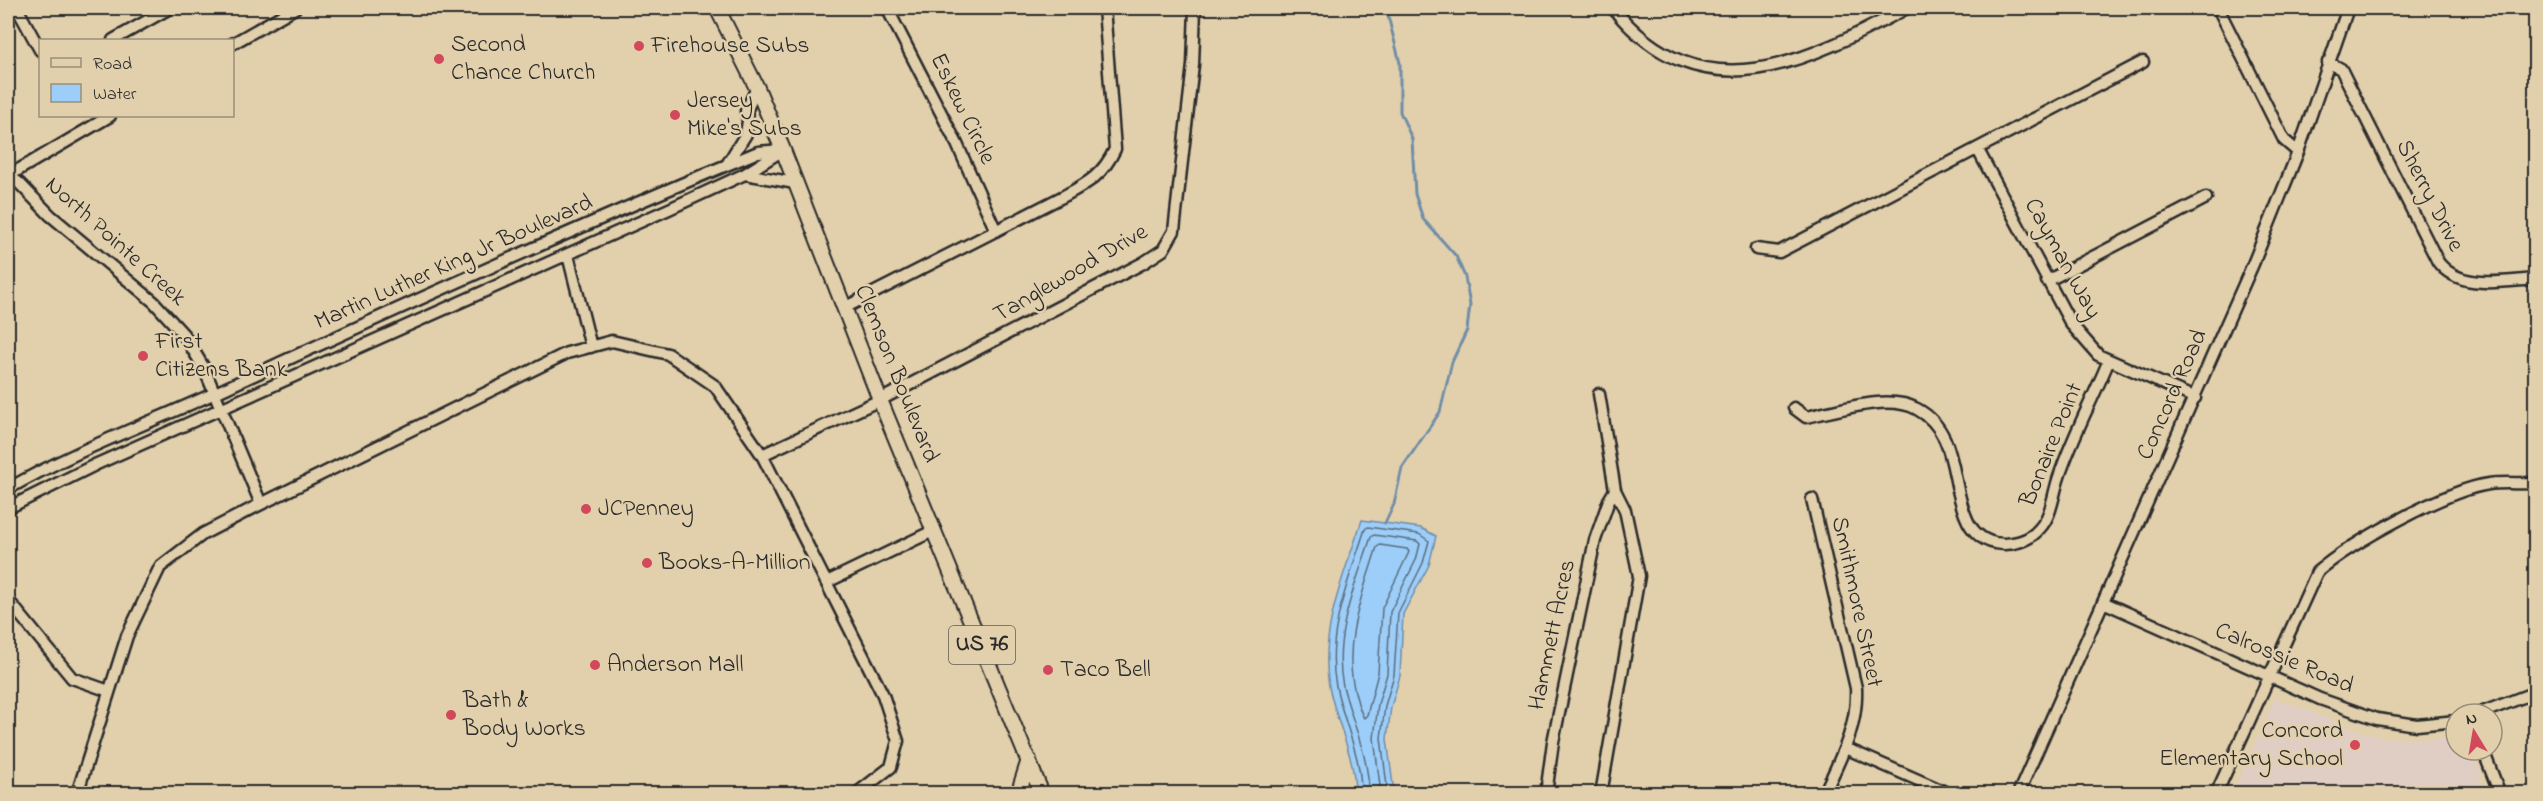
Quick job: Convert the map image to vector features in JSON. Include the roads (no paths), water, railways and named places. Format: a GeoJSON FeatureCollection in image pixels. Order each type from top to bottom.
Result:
{"type":"FeatureCollection","features":[{"type":"Feature","properties":{"kind":"main road","name":"Clemson Boulevard"},"geometry":{"type":"LineString","coordinates":[[717,8],[757,88],[783,150],[880,400],[1042,794]]}},
{"type":"Feature","properties":{"kind":"main road"},"geometry":{"type":"LineString","coordinates":[[1018,794],[1029,760]]}},
{"type":"Feature","properties":{"kind":"street"},"geometry":{"type":"LineString","coordinates":[[17,8],[39,48]]}},
{"type":"Feature","properties":{"kind":"street"},"geometry":{"type":"LineString","coordinates":[[115,39],[170,8]]}},
{"type":"Feature","properties":{"kind":"street"},"geometry":{"type":"LineString","coordinates":[[234,43],[295,8]]}},
{"type":"Feature","properties":{"kind":"street","name":"Eskew Circle"},"geometry":{"type":"LineString","coordinates":[[887,8],[957,144],[996,231]]}},
{"type":"Feature","properties":{"kind":"street"},"geometry":{"type":"LineString","coordinates":[[844,308],[1094,179],[1108,162],[1114,149],[1104,8]]}},
{"type":"Feature","properties":{"kind":"street","name":"Tanglewood Drive"},"geometry":{"type":"LineString","coordinates":[[762,455],[880,400],[1057,309],[1163,250],[1174,231],[1193,66],[1196,8]]}},
{"type":"Feature","properties":{"kind":"street"},"geometry":{"type":"LineString","coordinates":[[1613,8],[1635,32],[1660,50],[1688,62],[1723,70],[1747,71],[1809,56],[1907,8]]}},
{"type":"Feature","properties":{"kind":"street"},"geometry":{"type":"LineString","coordinates":[[2218,8],[2284,140],[2298,152]]}},
{"type":"Feature","properties":{"kind":"street","name":"Concord Road"},"geometry":{"type":"LineString","coordinates":[[2018,794],[2253,264],[2298,152],[2348,8]]}},
{"type":"Feature","properties":{"kind":"street"},"geometry":{"type":"LineString","coordinates":[[1756,249],[1779,252],[2143,62]]}},
{"type":"Feature","properties":{"kind":"street","name":"Sherry Drive"},"geometry":{"type":"LineString","coordinates":[[2328,62],[2341,69],[2438,262],[2446,273],[2476,283],[2535,279]]}},
{"type":"Feature","properties":{"kind":"street"},"geometry":{"type":"LineString","coordinates":[[727,164],[746,134],[748,122],[746,111],[757,88]]}},
{"type":"Feature","properties":{"kind":"street"},"geometry":{"type":"LineString","coordinates":[[8,175],[108,117]]}},
{"type":"Feature","properties":{"kind":"street","name":"Martin Luther King Jr Boulevard"},"geometry":{"type":"LineString","coordinates":[[8,489],[50,465],[727,164],[758,152],[783,150]]}},
{"type":"Feature","properties":{"kind":"street","name":"Martin Luther King Jr Boulevard"},"geometry":{"type":"LineString","coordinates":[[8,508],[97,464],[745,174],[783,150]]}},
{"type":"Feature","properties":{"kind":"street","name":"Cayman Way"},"geometry":{"type":"LineString","coordinates":[[1978,150],[2071,324],[2098,355],[2195,398]]}},
{"type":"Feature","properties":{"kind":"street"},"geometry":{"type":"LineString","coordinates":[[745,174],[795,183]]}},
{"type":"Feature","properties":{"kind":"street","name":"North Pointe Creek"},"geometry":{"type":"LineString","coordinates":[[8,175],[50,215],[154,302],[184,335],[204,368],[261,504]]}},
{"type":"Feature","properties":{"kind":"street"},"geometry":{"type":"LineString","coordinates":[[2047,281],[2206,198]]}},
{"type":"Feature","properties":{"kind":"street"},"geometry":{"type":"LineString","coordinates":[[568,255],[591,347]]}},
{"type":"Feature","properties":{"kind":"street"},"geometry":{"type":"LineString","coordinates":[[77,794],[127,636],[160,567],[204,534],[261,504],[567,353],[612,341],[668,354],[715,386],[762,455],[884,695],[898,741],[891,767],[856,794]]}},
{"type":"Feature","properties":{"kind":"street","name":"Bonaire Point"},"geometry":{"type":"LineString","coordinates":[[1794,408],[1806,417],[1891,402],[1914,407],[1939,428],[1948,446],[1963,509],[1972,529],[1990,542],[2011,544],[2032,536],[2047,518],[2059,476],[2109,360]]}},
{"type":"Feature","properties":{"kind":"street"},"geometry":{"type":"LineString","coordinates":[[1599,394],[1615,490],[1625,510],[1639,576],[1600,794]]}},
{"type":"Feature","properties":{"kind":"street"},"geometry":{"type":"LineString","coordinates":[[2216,794],[2317,572],[2334,557],[2365,539],[2458,492],[2489,484],[2535,483]]}},
{"type":"Feature","properties":{"kind":"street","name":"Hammett Acres"},"geometry":{"type":"LineString","coordinates":[[1546,794],[1555,730],[1595,540],[1609,500],[1615,490]]}},
{"type":"Feature","properties":{"kind":"street","name":"Smithmore Street"},"geometry":{"type":"LineString","coordinates":[[1812,499],[1856,688],[1857,708],[1845,748],[1824,794]]}},
{"type":"Feature","properties":{"kind":"street"},"geometry":{"type":"LineString","coordinates":[[827,582],[935,530]]}},
{"type":"Feature","properties":{"kind":"street"},"geometry":{"type":"LineString","coordinates":[[8,600],[72,678],[109,691]]}},
{"type":"Feature","properties":{"kind":"street","name":"Calrossie Road"},"geometry":{"type":"LineString","coordinates":[[2103,602],[2320,699],[2377,719],[2417,725],[2444,722]]}},
{"type":"Feature","properties":{"kind":"street"},"geometry":{"type":"LineString","coordinates":[[2504,704],[2535,693]]}},
{"type":"Feature","properties":{"kind":"street"},"geometry":{"type":"LineString","coordinates":[[1845,748],[1950,794]]}},
{"type":"Feature","properties":{"kind":"street"},"geometry":{"type":"LineString","coordinates":[[2487,762],[2499,794]]}},
{"type":"Feature","properties":{"kind":"water"},"geometry":{"type":"Polygon","coordinates":[[[1362,520],[1421,528],[1436,536],[1429,565],[1403,614],[1400,676],[1391,707],[1387,739],[1394,793],[1355,793],[1349,752],[1329,686],[1328,644],[1335,601],[1362,520]]]}},
{"type":"Feature","properties":{"kind":"waterway"},"geometry":{"type":"LineString","coordinates":[[1385,523],[1394,504],[1402,468],[1440,412],[1452,362],[1467,330],[1470,305],[1465,277],[1456,256],[1423,219],[1415,194],[1412,139],[1400,112],[1400,63],[1386,8]]}},
{"type":"Feature","properties":{"kind":"place","name":"Firehouse Subs"},"geometry":{"type":"Point","coordinates":[639,46]}},
{"type":"Feature","properties":{"kind":"place","name":"Second Chance Church"},"geometry":{"type":"Point","coordinates":[439,59]}},
{"type":"Feature","properties":{"kind":"place","name":"Jersey Mike's Subs"},"geometry":{"type":"Point","coordinates":[675,115]}},
{"type":"Feature","properties":{"kind":"place","name":"First Citizens Bank"},"geometry":{"type":"Point","coordinates":[143,356]}},
{"type":"Feature","properties":{"kind":"place","name":"JCPenney"},"geometry":{"type":"Point","coordinates":[586,509]}},
{"type":"Feature","properties":{"kind":"place","name":"Books-A-Million"},"geometry":{"type":"Point","coordinates":[647,563]}},
{"type":"Feature","properties":{"kind":"place","name":"Anderson Mall"},"geometry":{"type":"Point","coordinates":[595,665]}},
{"type":"Feature","properties":{"kind":"place","name":"Taco Bell"},"geometry":{"type":"Point","coordinates":[1048,670]}},
{"type":"Feature","properties":{"kind":"place","name":"Bath & Body Works"},"geometry":{"type":"Point","coordinates":[451,715]}},
{"type":"Feature","properties":{"kind":"place","name":"Concord Elementary School"},"geometry":{"type":"Point","coordinates":[2355,745]}}]}
